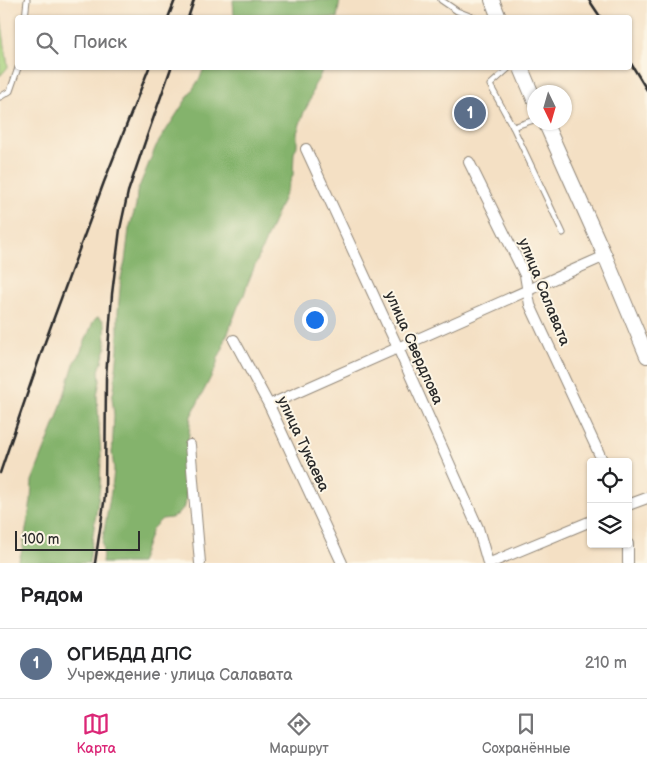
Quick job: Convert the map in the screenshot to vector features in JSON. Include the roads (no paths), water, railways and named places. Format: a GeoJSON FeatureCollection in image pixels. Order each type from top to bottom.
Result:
{"type":"FeatureCollection","features":[{"type":"Feature","properties":{"kind":"main road"},"geometry":{"type":"LineString","coordinates":[[492,0],[498,15]]}},
{"type":"Feature","properties":{"kind":"main road"},"geometry":{"type":"LineString","coordinates":[[522,70],[528,85]]}},
{"type":"Feature","properties":{"kind":"main road"},"geometry":{"type":"LineString","coordinates":[[549,130],[647,356]]}},
{"type":"Feature","properties":{"kind":"street","name":"улица Свердлова"},"geometry":{"type":"LineString","coordinates":[[306,149],[398,348],[478,528],[489,563]]}},
{"type":"Feature","properties":{"kind":"street","name":"улица Салавата"},"geometry":{"type":"LineString","coordinates":[[469,162],[525,275],[530,305],[601,458]]}},
{"type":"Feature","properties":{"kind":"street"},"geometry":{"type":"LineString","coordinates":[[269,405],[605,256]]}},
{"type":"Feature","properties":{"kind":"street","name":"улица Тукаева"},"geometry":{"type":"LineString","coordinates":[[234,340],[269,405],[342,563]]}},
{"type":"Feature","properties":{"kind":"street"},"geometry":{"type":"LineString","coordinates":[[190,445],[200,563]]}},
{"type":"Feature","properties":{"kind":"street"},"geometry":{"type":"LineString","coordinates":[[632,504],[647,498]]}},
{"type":"Feature","properties":{"kind":"street"},"geometry":{"type":"LineString","coordinates":[[489,563],[587,523]]}},
{"type":"Feature","properties":{"kind":"street"},"geometry":{"type":"LineString","coordinates":[[628,548],[628,563]]}},
{"type":"Feature","properties":{"kind":"lane"},"geometry":{"type":"LineString","coordinates":[[25,15],[27,0]]}},
{"type":"Feature","properties":{"kind":"lane"},"geometry":{"type":"LineString","coordinates":[[441,0],[457,11],[467,15]]}},
{"type":"Feature","properties":{"kind":"lane"},"geometry":{"type":"LineString","coordinates":[[0,98],[10,90],[17,70]]}},
{"type":"Feature","properties":{"kind":"lane"},"geometry":{"type":"LineString","coordinates":[[506,70],[490,85],[513,127],[563,233]]}},
{"type":"Feature","properties":{"kind":"lane"},"geometry":{"type":"LineString","coordinates":[[513,127],[527,122]]}},
{"type":"Feature","properties":{"kind":"railway"},"geometry":{"type":"LineString","coordinates":[[169,15],[175,0]]}},
{"type":"Feature","properties":{"kind":"railway"},"geometry":{"type":"LineString","coordinates":[[189,15],[194,0]]}},
{"type":"Feature","properties":{"kind":"railway"},"geometry":{"type":"LineString","coordinates":[[589,0],[599,15]]}},
{"type":"Feature","properties":{"kind":"railway"},"geometry":{"type":"LineString","coordinates":[[632,65],[647,90]]}},
{"type":"Feature","properties":{"kind":"railway"},"geometry":{"type":"LineString","coordinates":[[0,473],[45,342],[104,182],[148,70]]}},
{"type":"Feature","properties":{"kind":"railway"},"geometry":{"type":"LineString","coordinates":[[95,563],[105,496],[106,377],[112,294],[120,229],[128,192],[170,70]]}},
{"type":"Feature","properties":{"kind":"place","name":"ОГИБДД ДПС"},"geometry":{"type":"Point","coordinates":[470,113]}}]}
